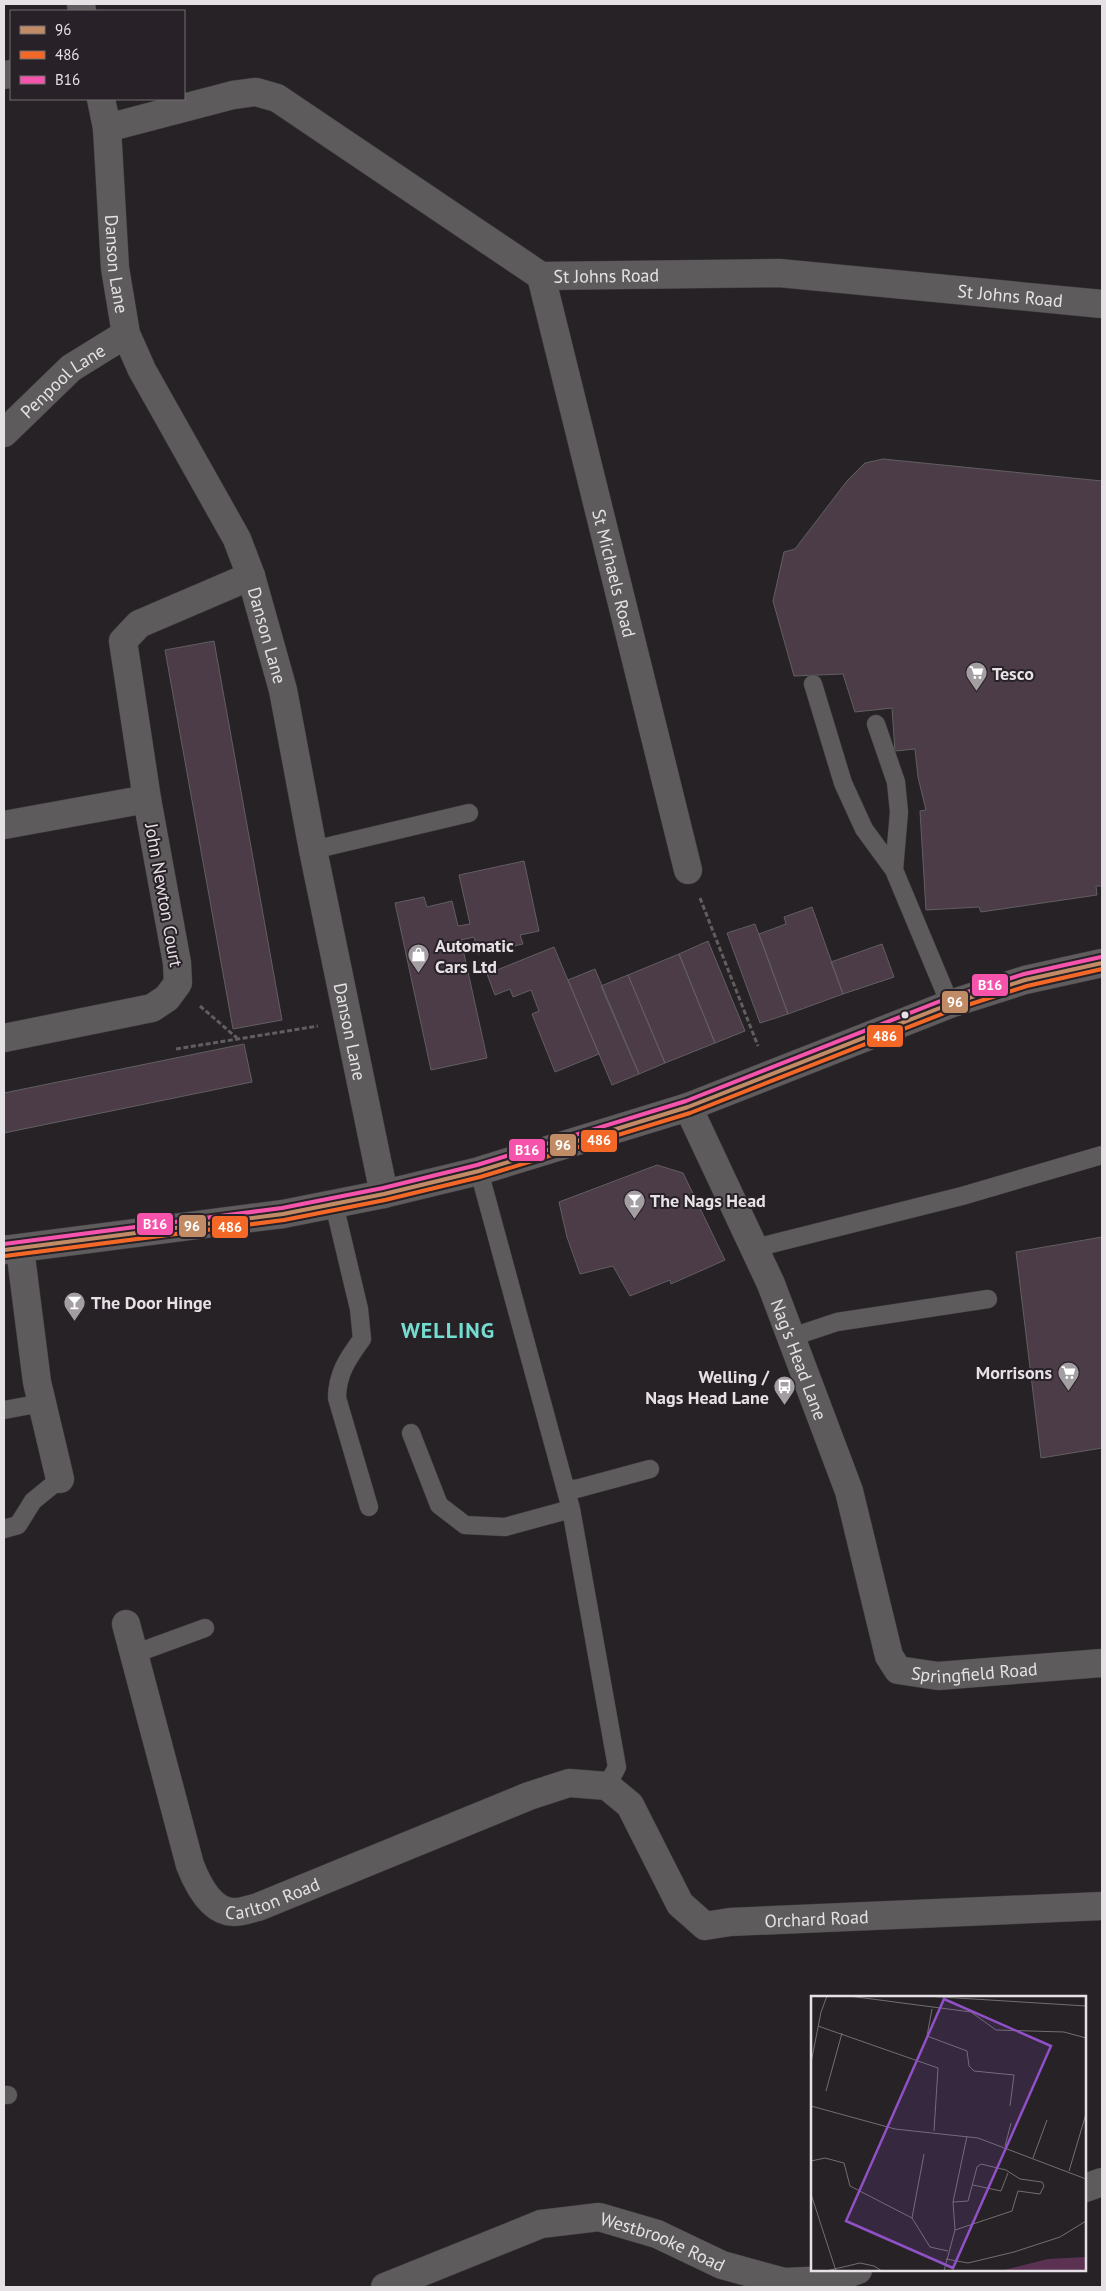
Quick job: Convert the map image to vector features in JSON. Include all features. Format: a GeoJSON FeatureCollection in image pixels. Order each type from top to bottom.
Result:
{"type":"FeatureCollection","features":[{"type":"Feature","properties":{"kind":"main road"},"geometry":{"type":"LineString","coordinates":[[12,1250],[283,1214],[384,1194],[479,1171],[688,1107],[950,1004],[1025,980],[1102,963]]}},
{"type":"Feature","properties":{"kind":"street","name":"St Johns Road"},"geometry":{"type":"LineString","coordinates":[[107,128],[233,94],[256,92],[278,98],[541,276],[779,273],[1102,304]]}},
{"type":"Feature","properties":{"kind":"street","name":"Danson Lane"},"geometry":{"type":"LineString","coordinates":[[101,100],[107,128],[115,268],[126,334],[142,370],[237,539],[251,576],[283,690],[313,850],[384,1194]]}},
{"type":"Feature","properties":{"kind":"street","name":"St Michaels Road"},"geometry":{"type":"LineString","coordinates":[[541,276],[688,870]]}},
{"type":"Feature","properties":{"kind":"street","name":"Penpool Lane"},"geometry":{"type":"LineString","coordinates":[[4,432],[72,368],[126,334]]}},
{"type":"Feature","properties":{"kind":"street","name":"John Newton Court"},"geometry":{"type":"LineString","coordinates":[[4,1038],[152,1008],[167,998],[178,983],[177,963],[147,799],[123,641],[139,624],[251,576]]}},
{"type":"Feature","properties":{"kind":"street","name":"John Newton Court"},"geometry":{"type":"LineString","coordinates":[[4,825],[147,799]]}},
{"type":"Feature","properties":{"kind":"street","name":"Nag's Head Lane"},"geometry":{"type":"LineString","coordinates":[[688,1107],[755,1248],[792,1338],[849,1491],[881,1623]]}},
{"type":"Feature","properties":{"kind":"street"},"geometry":{"type":"LineString","coordinates":[[12,1250],[42,1403],[60,1479]]}},
{"type":"Feature","properties":{"kind":"street","name":"Springfield Road"},"geometry":{"type":"LineString","coordinates":[[881,1623],[889,1656],[898,1670],[938,1676],[1102,1662]]}},
{"type":"Feature","properties":{"kind":"street","name":"Carlton Road"},"geometry":{"type":"LineString","coordinates":[[126,1624],[190,1865],[200,1889],[216,1904],[233,1912],[258,1907],[529,1796],[569,1783],[607,1786]]}},
{"type":"Feature","properties":{"kind":"street","name":"Orchard Road"},"geometry":{"type":"LineString","coordinates":[[607,1786],[630,1805],[680,1904],[705,1926],[739,1922],[1102,1906]]}},
{"type":"Feature","properties":{"kind":"street"},"geometry":{"type":"LineString","coordinates":[[1086,2188],[1102,2182]]}},
{"type":"Feature","properties":{"kind":"street","name":"Westbrooke Road"},"geometry":{"type":"LineString","coordinates":[[386,2287],[541,2224],[599,2217],[657,2234],[722,2265],[784,2282],[829,2280],[855,2271]]}},
{"type":"Feature","properties":{"kind":"lane"},"geometry":{"type":"LineString","coordinates":[[813,684],[842,783],[864,829],[894,870],[950,1004]]}},
{"type":"Feature","properties":{"kind":"lane"},"geometry":{"type":"LineString","coordinates":[[876,724],[896,782],[899,812],[894,870]]}},
{"type":"Feature","properties":{"kind":"lane"},"geometry":{"type":"LineString","coordinates":[[313,850],[469,813]]}},
{"type":"Feature","properties":{"kind":"lane"},"geometry":{"type":"LineString","coordinates":[[755,1248],[962,1196],[1102,1155]]}},
{"type":"Feature","properties":{"kind":"lane"},"geometry":{"type":"LineString","coordinates":[[479,1171],[571,1509],[617,1767],[607,1786]]}},
{"type":"Feature","properties":{"kind":"lane"},"geometry":{"type":"LineString","coordinates":[[334,1204],[359,1309],[362,1339],[344,1366],[337,1384],[338,1398],[368,1507]]}},
{"type":"Feature","properties":{"kind":"lane"},"geometry":{"type":"LineString","coordinates":[[792,1338],[837,1322],[988,1299]]}},
{"type":"Feature","properties":{"kind":"lane"},"geometry":{"type":"LineString","coordinates":[[4,1410],[42,1403]]}},
{"type":"Feature","properties":{"kind":"lane"},"geometry":{"type":"LineString","coordinates":[[411,1433],[439,1504],[464,1525],[505,1528],[571,1509]]}},
{"type":"Feature","properties":{"kind":"lane"},"geometry":{"type":"LineString","coordinates":[[566,1488],[576,1490],[650,1469]]}},
{"type":"Feature","properties":{"kind":"lane"},"geometry":{"type":"LineString","coordinates":[[4,1529],[18,1524],[33,1501],[60,1479]]}},
{"type":"Feature","properties":{"kind":"lane"},"geometry":{"type":"LineString","coordinates":[[134,1654],[205,1628]]}},
{"type":"Feature","properties":{"kind":"path"},"geometry":{"type":"LineString","coordinates":[[688,870],[770,1076]]}},
{"type":"Feature","properties":{"kind":"path"},"geometry":{"type":"LineString","coordinates":[[176,986],[237,1039]]}},
{"type":"Feature","properties":{"kind":"path"},"geometry":{"type":"LineString","coordinates":[[176,1049],[348,1022]]}},
{"type":"Feature","properties":{"kind":"building","name":"Tesco"},"geometry":{"type":"Polygon","coordinates":[[[883,459],[1102,481],[1102,886],[1096,886],[1097,895],[981,912],[979,907],[926,910],[920,811],[926,810],[918,777],[915,749],[895,751],[892,708],[855,712],[843,674],[794,676],[773,601],[784,552],[795,549],[847,481],[865,463],[883,459]]]}},
{"type":"Feature","properties":{"kind":"building"},"geometry":{"type":"Polygon","coordinates":[[[214,641],[282,1020],[233,1029],[165,650],[214,641]]]}},
{"type":"Feature","properties":{"kind":"building"},"geometry":{"type":"Polygon","coordinates":[[[524,861],[539,931],[520,935],[523,944],[478,954],[474,937],[461,940],[487,1058],[431,1070],[395,903],[424,897],[427,907],[452,901],[458,926],[470,924],[459,875],[524,861]]]}},
{"type":"Feature","properties":{"kind":"building"},"geometry":{"type":"Polygon","coordinates":[[[812,907],[843,994],[788,1014],[759,934],[786,924],[784,917],[812,907]]]}},
{"type":"Feature","properties":{"kind":"building"},"geometry":{"type":"Polygon","coordinates":[[[755,924],[788,1014],[760,1023],[727,933],[755,924]]]}},
{"type":"Feature","properties":{"kind":"building"},"geometry":{"type":"Polygon","coordinates":[[[708,941],[745,1031],[715,1043],[679,954],[708,941]]]}},
{"type":"Feature","properties":{"kind":"building"},"geometry":{"type":"Polygon","coordinates":[[[882,944],[894,977],[843,994],[831,962],[882,944]]]}},
{"type":"Feature","properties":{"kind":"building"},"geometry":{"type":"Polygon","coordinates":[[[554,947],[599,1054],[555,1072],[532,1014],[539,1011],[531,990],[513,997],[510,989],[495,995],[487,974],[554,947]]]}},
{"type":"Feature","properties":{"kind":"building"},"geometry":{"type":"Polygon","coordinates":[[[679,954],[715,1043],[665,1063],[628,975],[679,954]]]}},
{"type":"Feature","properties":{"kind":"building"},"geometry":{"type":"Polygon","coordinates":[[[595,969],[639,1074],[612,1085],[568,980],[595,969]]]}},
{"type":"Feature","properties":{"kind":"building"},"geometry":{"type":"Polygon","coordinates":[[[628,975],[665,1063],[639,1074],[601,986],[628,975]]]}},
{"type":"Feature","properties":{"kind":"building"},"geometry":{"type":"Polygon","coordinates":[[[244,1044],[252,1082],[4,1133],[4,1093],[244,1044]]]}},
{"type":"Feature","properties":{"kind":"building","name":"The Nags Head"},"geometry":{"type":"Polygon","coordinates":[[[657,1165],[683,1173],[725,1260],[671,1284],[670,1280],[630,1296],[613,1266],[580,1274],[567,1237],[559,1202],[657,1165]]]}},
{"type":"Feature","properties":{"kind":"building","name":"Morrisons"},"geometry":{"type":"Polygon","coordinates":[[[1102,1237],[1102,1448],[1041,1458],[1016,1252],[1102,1237]]]}},
{"type":"Feature","properties":{"kind":"transit line","name":"B16"},"geometry":{"type":"LineString","coordinates":[[4,1244],[282,1208],[383,1188],[477,1165],[686,1101],[948,998],[1024,974],[1101,957]]}},
{"type":"Feature","properties":{"kind":"transit line","name":"96"},"geometry":{"type":"LineString","coordinates":[[4,1250],[283,1214],[384,1194],[479,1171],[688,1107],[950,1004],[1025,980],[1102,963]]}},
{"type":"Feature","properties":{"kind":"transit line","name":"486"},"geometry":{"type":"LineString","coordinates":[[5,1256],[284,1220],[385,1200],[480,1177],[690,1113],[952,1010],[1027,986],[1102,969]]}},
{"type":"Feature","properties":{"kind":"place","name":"Tesco"},"geometry":{"type":"Point","coordinates":[976,692]}},
{"type":"Feature","properties":{"kind":"place","name":"Automatic Cars Ltd"},"geometry":{"type":"Point","coordinates":[419,974]}},
{"type":"Feature","properties":{"kind":"place","name":"The Nags Head"},"geometry":{"type":"Point","coordinates":[634,1219]}},
{"type":"Feature","properties":{"kind":"place","name":"The Door Hinge"},"geometry":{"type":"Point","coordinates":[75,1321]}},
{"type":"Feature","properties":{"kind":"place","name":"Morrisons"},"geometry":{"type":"Point","coordinates":[1068,1391]}},
{"type":"Feature","properties":{"kind":"place","name":"Welling / Nags Head Lane"},"geometry":{"type":"Point","coordinates":[785,1405]}},
{"type":"Feature","properties":{"kind":"district","name":"WELLING"},"geometry":{"type":"Point","coordinates":[448,1330]}}]}
